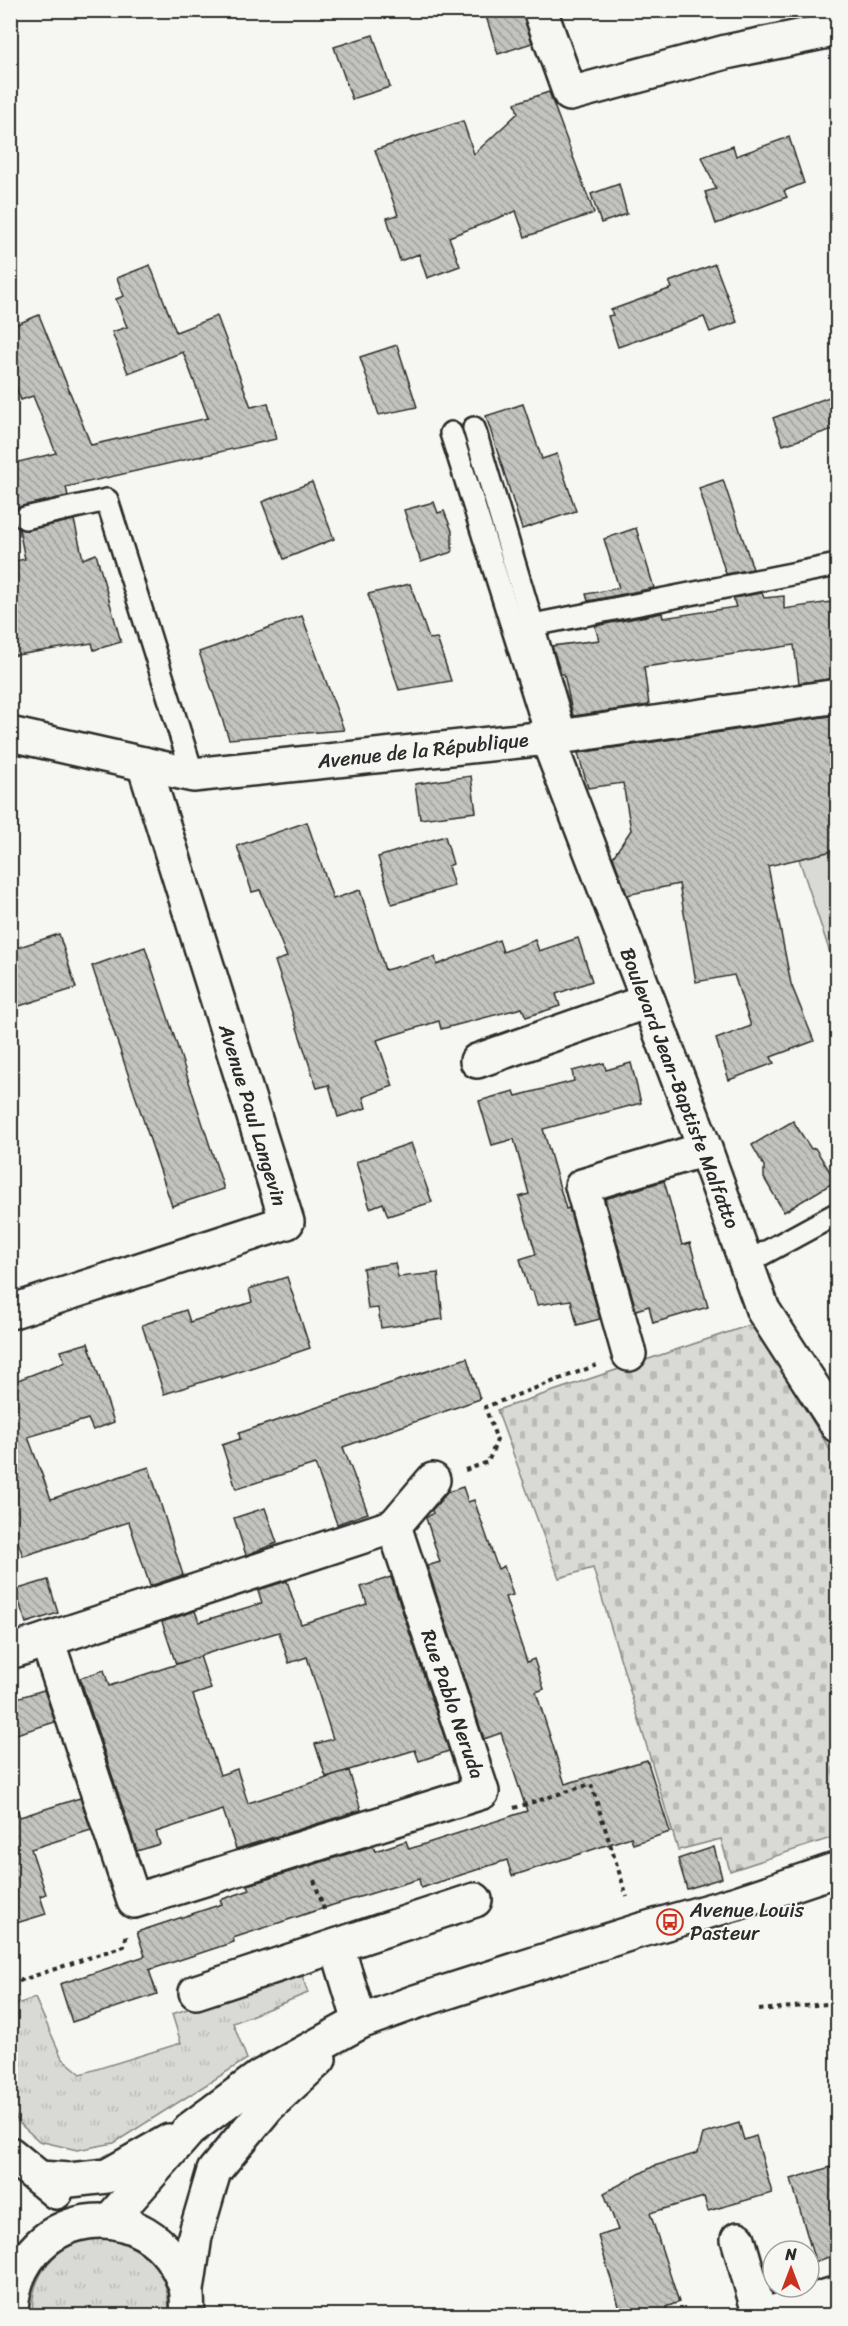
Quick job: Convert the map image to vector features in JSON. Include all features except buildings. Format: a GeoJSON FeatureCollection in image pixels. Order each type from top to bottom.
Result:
{"type":"FeatureCollection","features":[{"type":"Feature","properties":{"kind":"street"},"geometry":{"type":"LineString","coordinates":[[540,10],[570,94],[726,52],[837,29]]}},
{"type":"Feature","properties":{"kind":"street","name":"Avenue de la République"},"geometry":{"type":"LineString","coordinates":[[10,734],[193,775],[556,736],[837,696]]}},
{"type":"Feature","properties":{"kind":"street","name":"Boulevard Jean-Baptiste Malfatto"},"geometry":{"type":"LineString","coordinates":[[556,736],[648,1001],[763,1310],[837,1426]]}},
{"type":"Feature","properties":{"kind":"street","name":"Avenue Paul Langevin"},"geometry":{"type":"LineString","coordinates":[[10,1312],[286,1222],[144,764]]}},
{"type":"Feature","properties":{"kind":"street"},"geometry":{"type":"LineString","coordinates":[[477,1061],[648,1001]]}},
{"type":"Feature","properties":{"kind":"street"},"geometry":{"type":"LineString","coordinates":[[629,1354],[582,1186],[705,1149]]}},
{"type":"Feature","properties":{"kind":"street"},"geometry":{"type":"LineString","coordinates":[[10,1652],[394,1526],[433,1480]]}},
{"type":"Feature","properties":{"kind":"street","name":"Rue Pablo Neruda"},"geometry":{"type":"LineString","coordinates":[[134,1901],[483,1792],[394,1526]]}},
{"type":"Feature","properties":{"kind":"street"},"geometry":{"type":"LineString","coordinates":[[47,1640],[134,1901]]}},
{"type":"Feature","properties":{"kind":"street"},"geometry":{"type":"LineString","coordinates":[[39,2178],[70,2180],[106,2176],[190,2129],[260,2077],[360,2022],[415,2002],[638,1931],[737,1903],[837,1869]]}},
{"type":"Feature","properties":{"kind":"street"},"geometry":{"type":"LineString","coordinates":[[196,1992],[475,1900]]}},
{"type":"Feature","properties":{"kind":"street"},"geometry":{"type":"LineString","coordinates":[[337,1946],[360,2022]]}},
{"type":"Feature","properties":{"kind":"street"},"geometry":{"type":"LineString","coordinates":[[187,2303],[195,2236],[214,2171],[268,2106],[360,2022]]}},
{"type":"Feature","properties":{"kind":"street"},"geometry":{"type":"LineString","coordinates":[[100,2220],[190,2129]]}},
{"type":"Feature","properties":{"kind":"street"},"geometry":{"type":"LineString","coordinates":[[10,2154],[39,2178],[100,2220]]}},
{"type":"Feature","properties":{"kind":"street"},"geometry":{"type":"LineString","coordinates":[[11,2316],[12,2286],[26,2259],[43,2240],[73,2224],[100,2220],[131,2226],[157,2241],[176,2263],[187,2303]]}},
{"type":"Feature","properties":{"kind":"street"},"geometry":{"type":"LineString","coordinates":[[738,2239],[761,2316],[837,2293]]}},
{"type":"Feature","properties":{"kind":"lane"},"geometry":{"type":"LineString","coordinates":[[474,428],[533,625],[556,736]]}},
{"type":"Feature","properties":{"kind":"lane"},"geometry":{"type":"LineString","coordinates":[[451,433],[556,736]]}},
{"type":"Feature","properties":{"kind":"lane"},"geometry":{"type":"LineString","coordinates":[[25,518],[106,500],[193,775]]}},
{"type":"Feature","properties":{"kind":"lane"},"geometry":{"type":"LineString","coordinates":[[533,625],[832,566]]}},
{"type":"Feature","properties":{"kind":"lane"},"geometry":{"type":"LineString","coordinates":[[746,1263],[837,1213]]}},
{"type":"Feature","properties":{"kind":"path"},"geometry":{"type":"LineString","coordinates":[[433,1480],[488,1462],[497,1440],[485,1407],[629,1354]]}},
{"type":"Feature","properties":{"kind":"path"},"geometry":{"type":"LineString","coordinates":[[483,1792],[510,1809],[591,1784],[638,1931]]}},
{"type":"Feature","properties":{"kind":"path"},"geometry":{"type":"LineString","coordinates":[[304,1848],[337,1946]]}},
{"type":"Feature","properties":{"kind":"path"},"geometry":{"type":"LineString","coordinates":[[10,1984],[124,1946],[134,1901]]}},
{"type":"Feature","properties":{"kind":"path"},"geometry":{"type":"LineString","coordinates":[[759,2010],[837,2003]]}},
{"type":"Feature","properties":{"kind":"green space"},"geometry":{"type":"Polygon","coordinates":[[[837,850],[837,974],[799,859],[837,850]]]}},
{"type":"Feature","properties":{"kind":"green space"},"geometry":{"type":"Polygon","coordinates":[[[753,1324],[837,1461],[837,1836],[730,1871],[721,1839],[678,1850],[593,1568],[559,1578],[497,1410],[753,1324]]]}},
{"type":"Feature","properties":{"kind":"green space"},"geometry":{"type":"Polygon","coordinates":[[[301,1972],[308,1993],[233,2023],[247,2059],[114,2143],[77,2150],[39,2141],[18,2122],[11,2108],[11,2006],[35,1998],[62,2058],[81,2074],[181,2043],[172,2014],[301,1972]]]}},
{"type":"Feature","properties":{"kind":"green space"},"geometry":{"type":"Polygon","coordinates":[[[108,2238],[135,2249],[154,2265],[166,2287],[169,2316],[33,2315],[34,2290],[44,2268],[52,2259],[61,2251],[84,2240],[108,2238]]]}},
{"type":"Feature","properties":{"kind":"place","name":"Avenue Louis Pasteur"},"geometry":{"type":"Point","coordinates":[670,1922]}}]}
